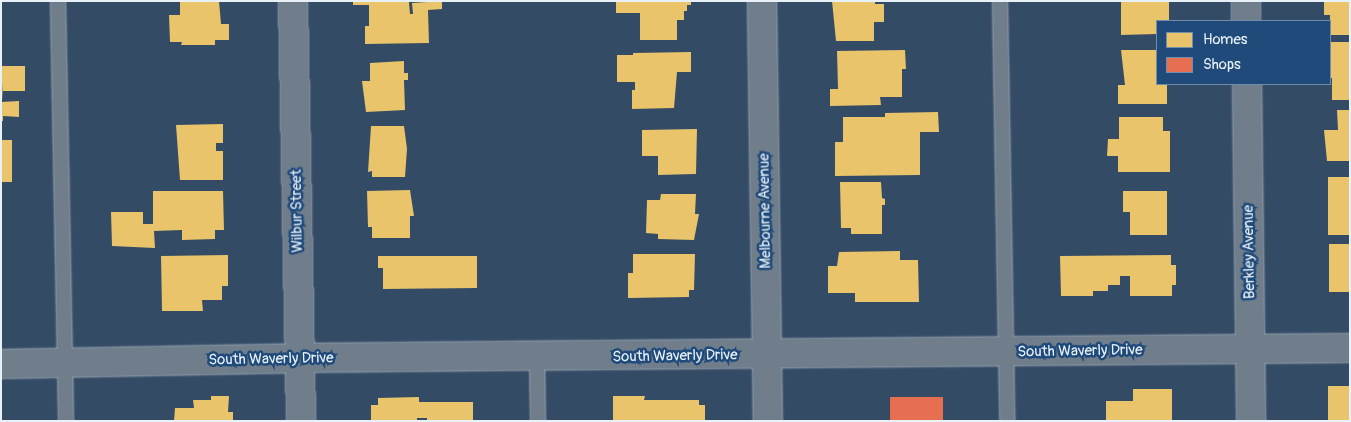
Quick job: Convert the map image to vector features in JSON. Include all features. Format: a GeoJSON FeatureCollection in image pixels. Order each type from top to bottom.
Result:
{"type":"FeatureCollection","features":[{"type":"Feature","properties":{"kind":"street","name":"Wilbur Street"},"geometry":{"type":"LineString","coordinates":[[293,1],[300,421]]}},
{"type":"Feature","properties":{"kind":"street","name":"Melbourne Avenue"},"geometry":{"type":"LineString","coordinates":[[762,1],[768,421]]}},
{"type":"Feature","properties":{"kind":"street"},"geometry":{"type":"LineString","coordinates":[[1246,1],[1246,20]]}},
{"type":"Feature","properties":{"kind":"street","name":"Berkley Avenue"},"geometry":{"type":"LineString","coordinates":[[1247,85],[1251,421]]}},
{"type":"Feature","properties":{"kind":"street","name":"South Waverly Drive"},"geometry":{"type":"LineString","coordinates":[[1,364],[300,358],[1350,348]]}},
{"type":"Feature","properties":{"kind":"lane"},"geometry":{"type":"LineString","coordinates":[[58,1],[66,421]]}},
{"type":"Feature","properties":{"kind":"lane"},"geometry":{"type":"LineString","coordinates":[[1000,1],[1007,421]]}},
{"type":"Feature","properties":{"kind":"lane"},"geometry":{"type":"LineString","coordinates":[[537,357],[538,421]]}},
{"type":"Feature","properties":{"kind":"building: Homes"},"geometry":{"type":"Polygon","coordinates":[[[180,1],[219,1],[221,24],[229,24],[229,40],[215,40],[215,45],[181,45],[182,42],[170,42],[169,15],[180,15],[180,1]]]}},
{"type":"Feature","properties":{"kind":"building: Homes"},"geometry":{"type":"Polygon","coordinates":[[[353,1],[406,1],[409,2],[410,14],[413,14],[412,3],[442,1],[442,9],[428,10],[429,43],[365,44],[365,26],[369,26],[369,5],[353,5],[353,1]]]}},
{"type":"Feature","properties":{"kind":"building: Homes"},"geometry":{"type":"Polygon","coordinates":[[[616,1],[691,1],[691,5],[687,5],[687,11],[684,11],[684,20],[677,20],[677,40],[640,40],[640,13],[616,13],[616,1]]]}},
{"type":"Feature","properties":{"kind":"building: Homes"},"geometry":{"type":"Polygon","coordinates":[[[832,1],[875,1],[875,4],[884,4],[884,22],[874,22],[874,41],[836,41],[832,1]]]}},
{"type":"Feature","properties":{"kind":"building: Homes"},"geometry":{"type":"Polygon","coordinates":[[[1121,1],[1169,1],[1169,20],[1156,20],[1156,34],[1121,35],[1121,1]]]}},
{"type":"Feature","properties":{"kind":"building: Homes"},"geometry":{"type":"Polygon","coordinates":[[[1324,1],[1350,1],[1350,35],[1331,35],[1330,15],[1324,15],[1324,1]]]}},
{"type":"Feature","properties":{"kind":"building: Homes"},"geometry":{"type":"Polygon","coordinates":[[[1331,42],[1350,42],[1350,100],[1332,100],[1331,42]]]}},
{"type":"Feature","properties":{"kind":"building: Homes"},"geometry":{"type":"Polygon","coordinates":[[[905,50],[906,69],[902,69],[902,97],[880,97],[881,105],[830,106],[830,89],[838,89],[837,51],[905,50]]]}},
{"type":"Feature","properties":{"kind":"building: Homes"},"geometry":{"type":"Polygon","coordinates":[[[1121,50],[1156,50],[1156,85],[1167,85],[1167,104],[1118,104],[1118,85],[1125,85],[1121,50]]]}},
{"type":"Feature","properties":{"kind":"building: Homes"},"geometry":{"type":"Polygon","coordinates":[[[691,52],[691,72],[677,72],[674,108],[632,109],[632,90],[635,90],[635,82],[617,82],[617,55],[691,52]]]}},
{"type":"Feature","properties":{"kind":"building: Homes"},"geometry":{"type":"Polygon","coordinates":[[[404,61],[404,73],[408,73],[408,80],[404,80],[405,110],[366,112],[362,81],[370,81],[370,63],[404,61]]]}},
{"type":"Feature","properties":{"kind":"building: Homes"},"geometry":{"type":"Polygon","coordinates":[[[1,66],[25,66],[25,91],[3,91],[3,101],[1,66]]]}},
{"type":"Feature","properties":{"kind":"building: Homes"},"geometry":{"type":"Polygon","coordinates":[[[19,101],[19,117],[3,116],[3,121],[1,121],[1,102],[19,101]]]}},
{"type":"Feature","properties":{"kind":"building: Homes"},"geometry":{"type":"Polygon","coordinates":[[[1337,110],[1350,110],[1350,161],[1327,161],[1324,130],[1338,130],[1337,110]]]}},
{"type":"Feature","properties":{"kind":"building: Homes"},"geometry":{"type":"Polygon","coordinates":[[[938,112],[939,132],[920,132],[920,175],[835,176],[835,142],[843,142],[843,117],[885,117],[885,113],[938,112]]]}},
{"type":"Feature","properties":{"kind":"building: Homes"},"geometry":{"type":"Polygon","coordinates":[[[1119,117],[1163,117],[1163,131],[1170,131],[1170,172],[1118,172],[1118,156],[1107,156],[1108,139],[1119,139],[1119,117]]]}},
{"type":"Feature","properties":{"kind":"building: Homes"},"geometry":{"type":"Polygon","coordinates":[[[223,124],[223,143],[216,143],[216,151],[223,151],[223,180],[180,180],[176,125],[223,124]]]}},
{"type":"Feature","properties":{"kind":"building: Homes"},"geometry":{"type":"Polygon","coordinates":[[[371,126],[404,126],[407,149],[405,177],[372,177],[372,171],[368,172],[371,126]]]}},
{"type":"Feature","properties":{"kind":"building: Homes"},"geometry":{"type":"Polygon","coordinates":[[[697,129],[696,174],[658,175],[658,156],[642,156],[642,130],[697,129]]]}},
{"type":"Feature","properties":{"kind":"building: Homes"},"geometry":{"type":"Polygon","coordinates":[[[1,140],[12,140],[12,182],[1,182],[1,140]]]}},
{"type":"Feature","properties":{"kind":"building: Homes"},"geometry":{"type":"Polygon","coordinates":[[[1328,177],[1350,177],[1350,235],[1328,235],[1328,177]]]}},
{"type":"Feature","properties":{"kind":"building: Homes"},"geometry":{"type":"Polygon","coordinates":[[[840,182],[881,182],[882,198],[885,199],[885,205],[882,205],[882,234],[851,234],[851,228],[841,228],[840,182]]]}},
{"type":"Feature","properties":{"kind":"building: Homes"},"geometry":{"type":"Polygon","coordinates":[[[410,190],[414,216],[410,216],[410,238],[372,238],[372,227],[368,227],[367,191],[410,190]]]}},
{"type":"Feature","properties":{"kind":"building: Homes"},"geometry":{"type":"Polygon","coordinates":[[[153,191],[223,191],[224,230],[215,230],[215,239],[182,240],[182,230],[154,231],[155,248],[112,246],[111,212],[143,212],[143,224],[153,224],[153,191]]]}},
{"type":"Feature","properties":{"kind":"building: Homes"},"geometry":{"type":"Polygon","coordinates":[[[1123,191],[1167,191],[1167,235],[1130,235],[1130,212],[1123,212],[1123,191]]]}},
{"type":"Feature","properties":{"kind":"building: Homes"},"geometry":{"type":"Polygon","coordinates":[[[661,194],[696,194],[695,214],[699,214],[694,240],[658,239],[658,234],[646,233],[647,200],[660,200],[661,194]]]}},
{"type":"Feature","properties":{"kind":"building: Homes"},"geometry":{"type":"Polygon","coordinates":[[[1329,244],[1350,244],[1350,292],[1329,292],[1329,244]]]}},
{"type":"Feature","properties":{"kind":"building: Homes"},"geometry":{"type":"Polygon","coordinates":[[[900,251],[900,260],[918,260],[919,302],[855,302],[855,293],[828,293],[828,266],[837,266],[839,252],[900,251]]]}},
{"type":"Feature","properties":{"kind":"building: Homes"},"geometry":{"type":"Polygon","coordinates":[[[633,254],[695,254],[694,290],[689,290],[689,297],[628,298],[628,273],[633,273],[633,254]]]}},
{"type":"Feature","properties":{"kind":"building: Homes"},"geometry":{"type":"Polygon","coordinates":[[[228,255],[228,286],[222,286],[222,300],[202,300],[203,311],[162,311],[161,256],[228,255]]]}},
{"type":"Feature","properties":{"kind":"building: Homes"},"geometry":{"type":"Polygon","coordinates":[[[1171,255],[1171,265],[1176,265],[1176,285],[1172,285],[1172,296],[1130,296],[1130,276],[1120,276],[1120,285],[1108,285],[1108,291],[1093,291],[1093,296],[1061,296],[1060,256],[1171,255]]]}},
{"type":"Feature","properties":{"kind":"building: Homes"},"geometry":{"type":"Polygon","coordinates":[[[378,256],[477,256],[477,288],[383,289],[383,268],[378,268],[378,256]]]}},
{"type":"Feature","properties":{"kind":"building: Homes"},"geometry":{"type":"Polygon","coordinates":[[[1328,386],[1350,386],[1350,421],[1328,421],[1328,386]]]}},
{"type":"Feature","properties":{"kind":"building: Homes"},"geometry":{"type":"Polygon","coordinates":[[[1133,389],[1172,389],[1172,421],[1106,421],[1106,401],[1133,401],[1133,389]]]}},
{"type":"Feature","properties":{"kind":"building: Homes"},"geometry":{"type":"Polygon","coordinates":[[[211,396],[229,396],[228,412],[233,412],[233,421],[174,421],[175,408],[194,408],[193,400],[211,400],[211,396]]]}},
{"type":"Feature","properties":{"kind":"building: Homes"},"geometry":{"type":"Polygon","coordinates":[[[613,396],[645,396],[644,400],[699,400],[699,405],[705,405],[705,421],[613,421],[613,396]]]}},
{"type":"Feature","properties":{"kind":"building: Homes"},"geometry":{"type":"Polygon","coordinates":[[[419,397],[419,402],[473,402],[473,421],[427,421],[427,418],[417,418],[417,421],[371,421],[371,405],[378,405],[378,398],[419,397]]]}},
{"type":"Feature","properties":{"kind":"building: Shops"},"geometry":{"type":"Polygon","coordinates":[[[890,397],[943,397],[943,421],[890,421],[890,397]]]}}]}
